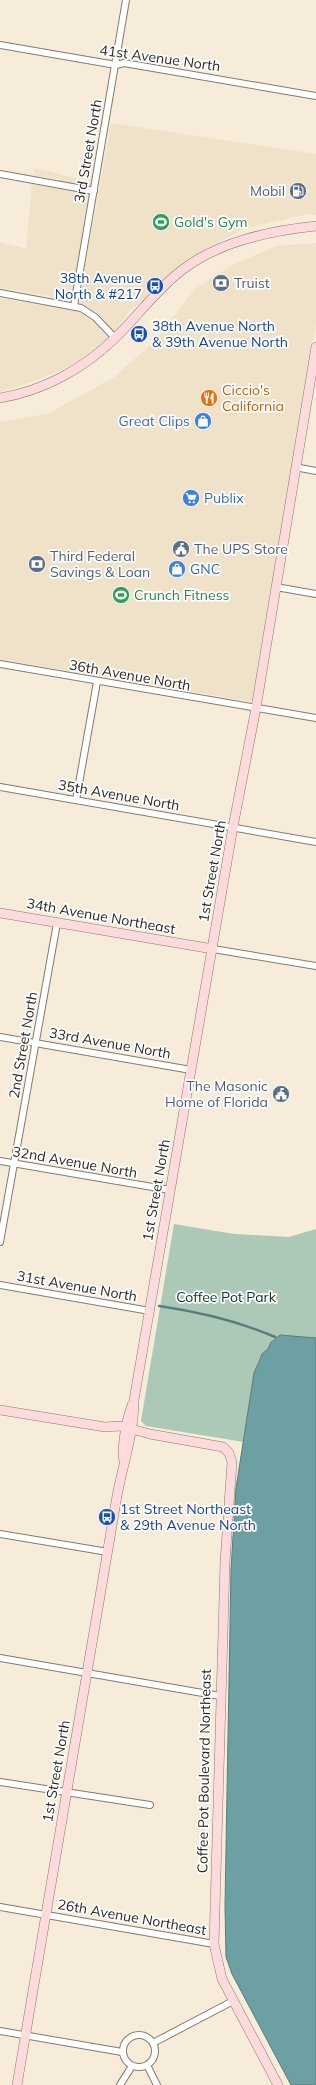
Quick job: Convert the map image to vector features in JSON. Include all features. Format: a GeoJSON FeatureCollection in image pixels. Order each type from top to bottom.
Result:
{"type":"FeatureCollection","features":[{"type":"Feature","properties":{"kind":"street","name":"3rd Street North"},"geometry":{"type":"LineString","coordinates":[[74,306],[126,0]]}},
{"type":"Feature","properties":{"kind":"street","name":"41st Avenue North"},"geometry":{"type":"LineString","coordinates":[[0,45],[116,65],[124,63],[316,96]]}},
{"type":"Feature","properties":{"kind":"street"},"geometry":{"type":"LineString","coordinates":[[0,174],[94,191]]}},
{"type":"Feature","properties":{"kind":"street"},"geometry":{"type":"LineString","coordinates":[[0,398],[37,388],[53,381],[86,362],[115,338],[157,292],[183,270],[209,253],[261,235],[316,226]]}},
{"type":"Feature","properties":{"kind":"street"},"geometry":{"type":"LineString","coordinates":[[0,293],[81,308],[95,317],[115,338]]}},
{"type":"Feature","properties":{"kind":"street","name":"1st Street North"},"geometry":{"type":"LineString","coordinates":[[17,2085],[233,827],[256,708],[316,347]]}},
{"type":"Feature","properties":{"kind":"street"},"geometry":{"type":"LineString","coordinates":[[295,467],[316,471]]}},
{"type":"Feature","properties":{"kind":"street"},"geometry":{"type":"LineString","coordinates":[[276,587],[316,594]]}},
{"type":"Feature","properties":{"kind":"street","name":"36th Avenue North"},"geometry":{"type":"LineString","coordinates":[[0,664],[97,682],[316,718]]}},
{"type":"Feature","properties":{"kind":"street"},"geometry":{"type":"LineString","coordinates":[[76,800],[97,682]]}},
{"type":"Feature","properties":{"kind":"street","name":"35th Avenue North"},"geometry":{"type":"LineString","coordinates":[[0,787],[316,842]]}},
{"type":"Feature","properties":{"kind":"street","name":"34th Avenue Northeast"},"geometry":{"type":"LineString","coordinates":[[0,913],[316,966]]}},
{"type":"Feature","properties":{"kind":"street","name":"2nd Street North"},"geometry":{"type":"LineString","coordinates":[[0,1242],[57,922]]}},
{"type":"Feature","properties":{"kind":"street","name":"33rd Avenue North"},"geometry":{"type":"LineString","coordinates":[[0,1037],[36,1042],[191,1070]]}},
{"type":"Feature","properties":{"kind":"street","name":"32nd Avenue North"},"geometry":{"type":"LineString","coordinates":[[0,1161],[170,1190]]}},
{"type":"Feature","properties":{"kind":"street","name":"31st Avenue North"},"geometry":{"type":"LineString","coordinates":[[0,1285],[150,1310]]}},
{"type":"Feature","properties":{"kind":"street"},"geometry":{"type":"LineString","coordinates":[[0,1410],[129,1431]]}},
{"type":"Feature","properties":{"kind":"street","name":"Coffee Pot Boulevard Northeast"},"geometry":{"type":"LineString","coordinates":[[129,1431],[138,1436],[150,1434],[223,1447],[229,1453],[232,1462],[225,1562],[214,1944],[222,1978],[278,2085]]}},
{"type":"Feature","properties":{"kind":"street"},"geometry":{"type":"LineString","coordinates":[[0,1534],[108,1552]]}},
{"type":"Feature","properties":{"kind":"street"},"geometry":{"type":"LineString","coordinates":[[0,1658],[220,1696]]}},
{"type":"Feature","properties":{"kind":"street"},"geometry":{"type":"LineString","coordinates":[[0,1782],[66,1794],[76,1793],[150,1805]]}},
{"type":"Feature","properties":{"kind":"street","name":"26th Avenue Northeast"},"geometry":{"type":"LineString","coordinates":[[0,1907],[214,1944]]}},
{"type":"Feature","properties":{"kind":"street"},"geometry":{"type":"LineString","coordinates":[[152,2043],[233,2001]]}},
{"type":"Feature","properties":{"kind":"street"},"geometry":{"type":"LineString","coordinates":[[0,2031],[122,2052]]}},
{"type":"Feature","properties":{"kind":"street"},"geometry":{"type":"LineString","coordinates":[[136,2036],[142,2036],[152,2043],[154,2056],[147,2065],[137,2067],[132,2066],[125,2059],[122,2052],[127,2040],[136,2036]]}},
{"type":"Feature","properties":{"kind":"street"},"geometry":{"type":"LineString","coordinates":[[147,2065],[157,2085]]}},
{"type":"Feature","properties":{"kind":"street"},"geometry":{"type":"LineString","coordinates":[[120,2085],[132,2066]]}},
{"type":"Feature","properties":{"kind":"shaded area"},"geometry":{"type":"Polygon","coordinates":[[[111,123],[316,154],[316,215],[308,214],[243,229],[198,254],[180,266],[147,297],[129,311],[115,332],[98,313],[79,302],[111,123]]]}},
{"type":"Feature","properties":{"kind":"shaded area"},"geometry":{"type":"Polygon","coordinates":[[[34,168],[91,182],[71,300],[0,288],[0,242],[26,249],[32,184],[57,188],[59,179],[33,175],[34,168]]]}},
{"type":"Feature","properties":{"kind":"shaded area"},"geometry":{"type":"Polygon","coordinates":[[[316,243],[316,323],[253,702],[0,659],[0,422],[47,414],[113,378],[155,341],[195,289],[232,265],[276,246],[316,243]]]}},
{"type":"Feature","properties":{"kind":"shaded area"},"geometry":{"type":"Polygon","coordinates":[[[0,298],[79,312],[93,321],[108,338],[76,363],[38,380],[0,392],[0,298]]]}},
{"type":"Feature","properties":{"kind":"green space","name":"Coffee Pot Park"},"geometry":{"type":"Polygon","coordinates":[[[174,1224],[234,1234],[289,1237],[316,1229],[316,1338],[275,1337],[268,1349],[259,1359],[254,1373],[244,1442],[146,1426],[141,1421],[174,1224]]]}},
{"type":"Feature","properties":{"kind":"water"},"geometry":{"type":"Polygon","coordinates":[[[280,1335],[316,1338],[316,2085],[291,2085],[232,1974],[226,1957],[225,1906],[231,1569],[236,1488],[254,1373],[262,1354],[268,1349],[271,1342],[280,1335]]]}},
{"type":"Feature","properties":{"kind":"waterway"},"geometry":{"type":"LineString","coordinates":[[159,1306],[218,1318],[247,1326],[275,1337]]}},
{"type":"Feature","properties":{"kind":"place","name":"Mobil"},"geometry":{"type":"Point","coordinates":[298,191]}},
{"type":"Feature","properties":{"kind":"place","name":"Gold's Gym"},"geometry":{"type":"Point","coordinates":[161,222]}},
{"type":"Feature","properties":{"kind":"place","name":"Truist"},"geometry":{"type":"Point","coordinates":[221,283]}},
{"type":"Feature","properties":{"kind":"place","name":"38th Avenue North & #217"},"geometry":{"type":"Point","coordinates":[155,286]}},
{"type":"Feature","properties":{"kind":"place","name":"38th Avenue North & 39th Avenue North"},"geometry":{"type":"Point","coordinates":[139,334]}},
{"type":"Feature","properties":{"kind":"place","name":"Ciccio's California"},"geometry":{"type":"Point","coordinates":[209,398]}},
{"type":"Feature","properties":{"kind":"place","name":"Great Clips"},"geometry":{"type":"Point","coordinates":[203,421]}},
{"type":"Feature","properties":{"kind":"place","name":"Publix"},"geometry":{"type":"Point","coordinates":[191,498]}},
{"type":"Feature","properties":{"kind":"place","name":"The UPS Store"},"geometry":{"type":"Point","coordinates":[181,549]}},
{"type":"Feature","properties":{"kind":"place","name":"Third Federal Savings & Loan"},"geometry":{"type":"Point","coordinates":[37,564]}},
{"type":"Feature","properties":{"kind":"place","name":"GNC"},"geometry":{"type":"Point","coordinates":[177,569]}},
{"type":"Feature","properties":{"kind":"place","name":"Crunch Fitness"},"geometry":{"type":"Point","coordinates":[121,595]}},
{"type":"Feature","properties":{"kind":"place","name":"The Masonic Home of Florida"},"geometry":{"type":"Point","coordinates":[281,1094]}},
{"type":"Feature","properties":{"kind":"place","name":"1st Street Northeast & 29th Avenue North"},"geometry":{"type":"Point","coordinates":[107,1517]}}]}
